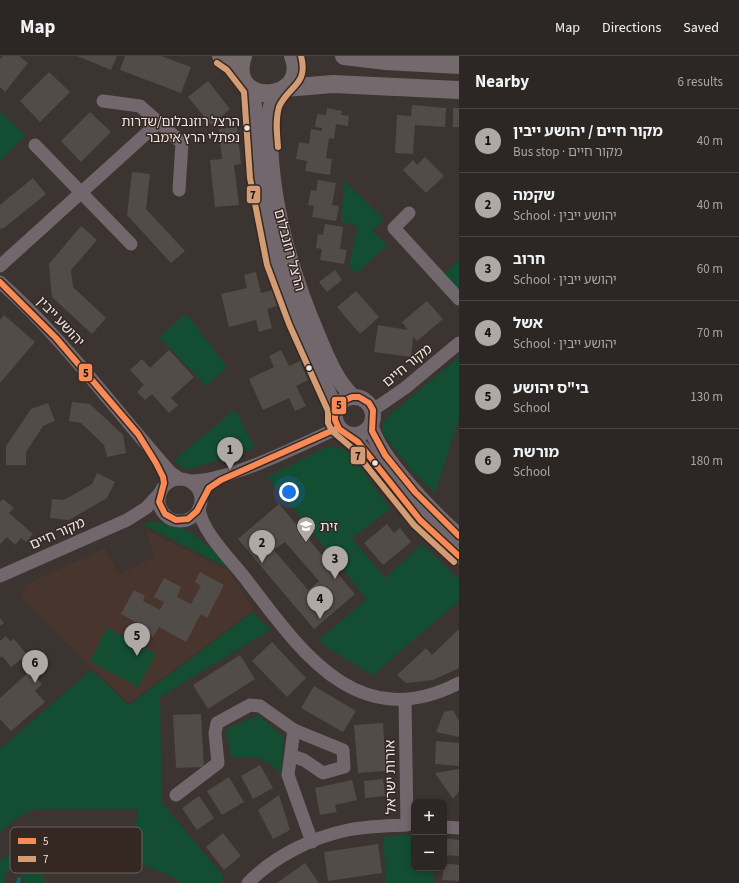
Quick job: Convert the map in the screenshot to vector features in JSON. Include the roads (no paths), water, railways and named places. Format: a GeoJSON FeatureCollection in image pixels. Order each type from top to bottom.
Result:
{"type":"FeatureCollection","features":[{"type":"Feature","properties":{"kind":"main road"},"geometry":{"type":"LineString","coordinates":[[221,56],[233,64],[245,82],[252,89],[264,94],[281,90],[333,84],[459,90]]}},
{"type":"Feature","properties":{"kind":"main road"},"geometry":{"type":"LineString","coordinates":[[241,74],[240,66],[243,56]]}},
{"type":"Feature","properties":{"kind":"main road"},"geometry":{"type":"LineString","coordinates":[[281,90],[291,81],[295,72],[293,56]]}},
{"type":"Feature","properties":{"kind":"main road"},"geometry":{"type":"LineString","coordinates":[[344,56],[386,61],[459,65]]}},
{"type":"Feature","properties":{"kind":"street","name":"הרצל רוזנבלום"},"geometry":{"type":"LineString","coordinates":[[252,89],[255,114],[258,176],[275,263],[299,328],[336,410]]}},
{"type":"Feature","properties":{"kind":"street","name":"הרצל רוזנבלום"},"geometry":{"type":"LineString","coordinates":[[281,90],[271,105],[270,146],[277,204],[289,259],[323,349],[339,380],[352,397]]}},
{"type":"Feature","properties":{"kind":"street"},"geometry":{"type":"LineString","coordinates":[[103,101],[140,106],[182,143],[179,190]]}},
{"type":"Feature","properties":{"kind":"street"},"geometry":{"type":"LineString","coordinates":[[0,266],[159,122]]}},
{"type":"Feature","properties":{"kind":"street"},"geometry":{"type":"LineString","coordinates":[[35,145],[131,244]]}},
{"type":"Feature","properties":{"kind":"street"},"geometry":{"type":"LineString","coordinates":[[409,213],[394,228],[459,299]]}},
{"type":"Feature","properties":{"kind":"street","name":"יהושע ייבין"},"geometry":{"type":"LineString","coordinates":[[0,282],[39,319],[90,376],[141,440],[171,473],[185,480]]}},
{"type":"Feature","properties":{"kind":"street","name":"מקור חיים"},"geometry":{"type":"LineString","coordinates":[[372,418],[459,343]]}},
{"type":"Feature","properties":{"kind":"street"},"geometry":{"type":"LineString","coordinates":[[459,536],[431,510],[388,459],[377,441],[372,418],[365,400],[352,397],[342,401],[336,410],[335,419],[420,520],[459,556]]}},
{"type":"Feature","properties":{"kind":"street"},"geometry":{"type":"LineString","coordinates":[[218,543],[194,527],[176,520],[164,513],[160,507],[162,489],[170,481],[208,480],[345,432],[363,434],[372,418]]}},
{"type":"Feature","properties":{"kind":"street","name":"יהושע ייבין"},"geometry":{"type":"LineString","coordinates":[[141,440],[163,477],[162,489]]}},
{"type":"Feature","properties":{"kind":"street"},"geometry":{"type":"LineString","coordinates":[[176,520],[192,517],[213,485],[239,470]]}},
{"type":"Feature","properties":{"kind":"street"},"geometry":{"type":"LineString","coordinates":[[185,480],[198,489],[202,520],[218,543],[295,642],[319,665],[347,685],[362,692],[390,700],[405,700],[434,694],[459,682]]}},
{"type":"Feature","properties":{"kind":"street","name":"מקור חיים"},"geometry":{"type":"LineString","coordinates":[[0,576],[126,520],[146,508],[162,489]]}},
{"type":"Feature","properties":{"kind":"street","name":"מקור חיים"},"geometry":{"type":"LineString","coordinates":[[126,520],[153,516],[176,520]]}},
{"type":"Feature","properties":{"kind":"street","name":"אורות ישראל"},"geometry":{"type":"LineString","coordinates":[[248,883],[255,876],[284,856],[329,835],[348,830],[410,825],[405,700]]}},
{"type":"Feature","properties":{"kind":"street"},"geometry":{"type":"LineString","coordinates":[[176,795],[218,763],[214,733],[217,723],[250,705],[260,706],[294,730],[343,750],[344,767],[323,773],[304,760],[292,756]]}},
{"type":"Feature","properties":{"kind":"street"},"geometry":{"type":"LineString","coordinates":[[294,730],[292,756],[288,775],[312,842]]}},
{"type":"Feature","properties":{"kind":"street"},"geometry":{"type":"LineString","coordinates":[[447,827],[459,828]]}},
{"type":"Feature","properties":{"kind":"waterway"},"geometry":{"type":"LineString","coordinates":[[18,883],[19,879]]}},
{"type":"Feature","properties":{"kind":"place","name":"הרצל רוזנבלום/שדרות נפתלי הרץ אימבר"},"geometry":{"type":"Point","coordinates":[247,128]}},
{"type":"Feature","properties":{"kind":"place","name":"מקור חיים / יהושע ייבין"},"geometry":{"type":"Point","coordinates":[230,470]}},
{"type":"Feature","properties":{"kind":"place","name":"זית"},"geometry":{"type":"Point","coordinates":[306,543]}},
{"type":"Feature","properties":{"kind":"place","name":"שקמה"},"geometry":{"type":"Point","coordinates":[262,563]}},
{"type":"Feature","properties":{"kind":"place","name":"חרוב"},"geometry":{"type":"Point","coordinates":[335,579]}},
{"type":"Feature","properties":{"kind":"place","name":"אשל"},"geometry":{"type":"Point","coordinates":[320,619]}},
{"type":"Feature","properties":{"kind":"place","name":"בי\"ס יהושע"},"geometry":{"type":"Point","coordinates":[137,656]}},
{"type":"Feature","properties":{"kind":"place","name":"מורשת"},"geometry":{"type":"Point","coordinates":[35,683]}}]}
